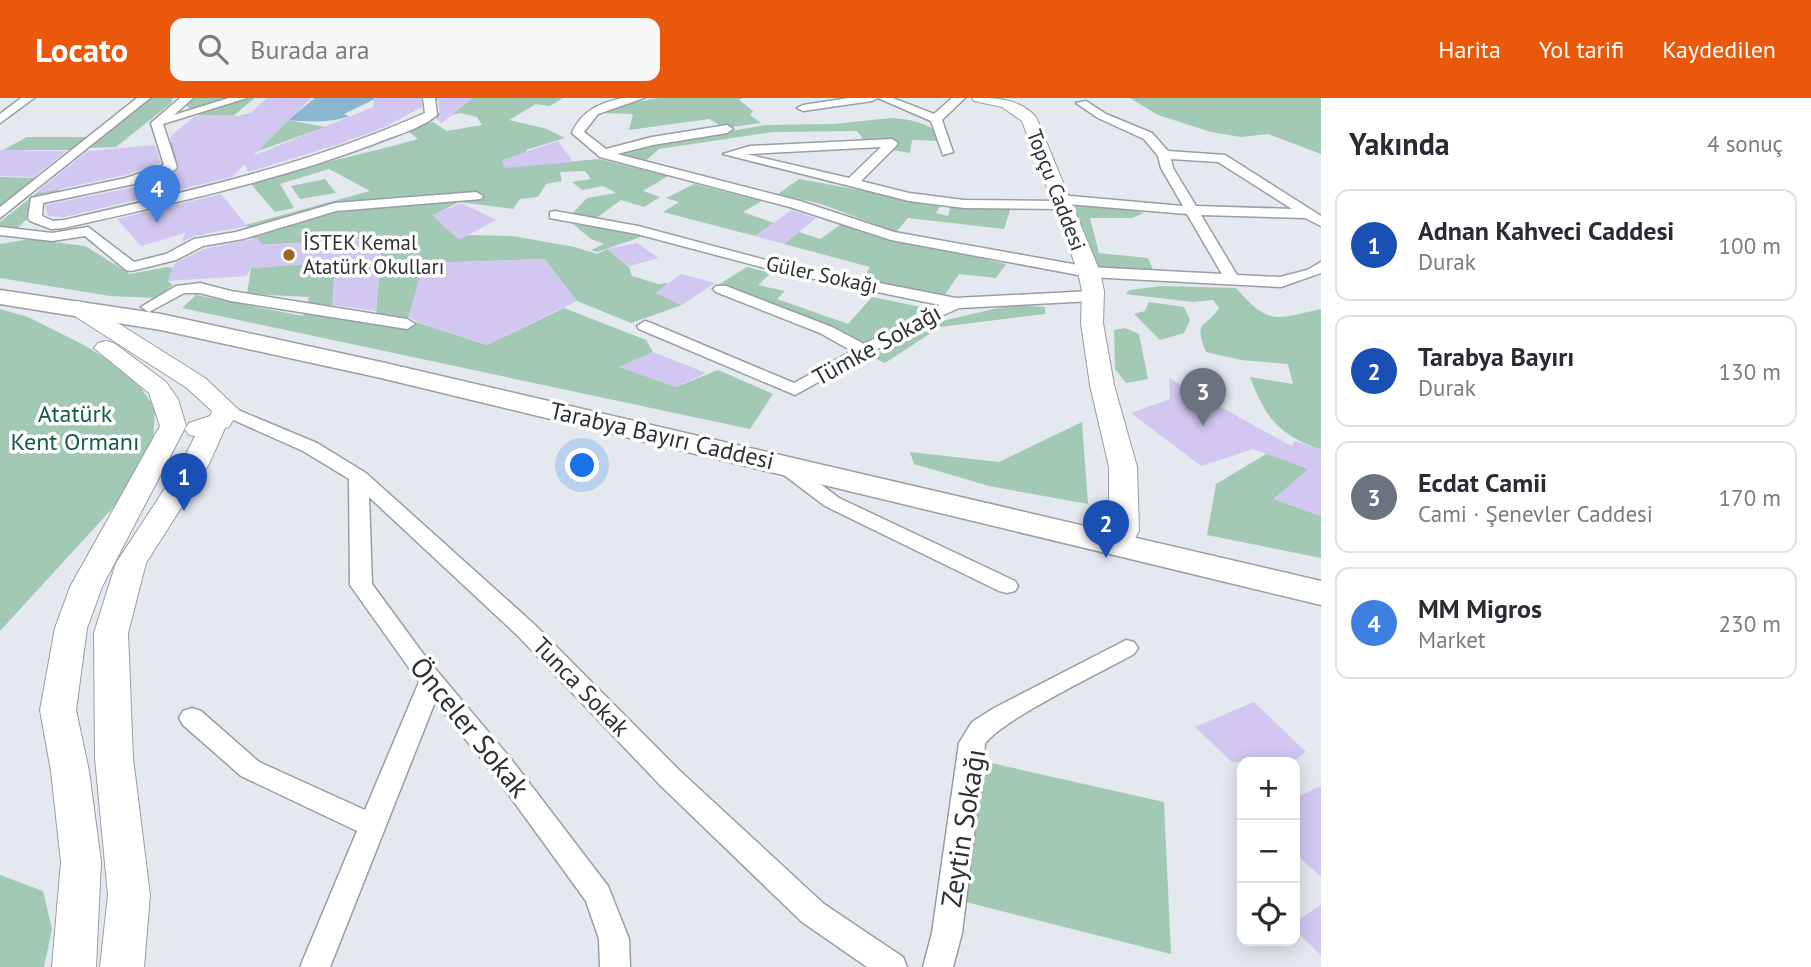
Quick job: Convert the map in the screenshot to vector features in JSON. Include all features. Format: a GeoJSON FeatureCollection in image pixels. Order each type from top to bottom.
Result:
{"type":"FeatureCollection","features":[{"type":"Feature","properties":{"kind":"main road","name":"Topçu Caddesi"},"geometry":{"type":"LineString","coordinates":[[980,98],[1024,111],[1030,120],[1091,284]]}},
{"type":"Feature","properties":{"kind":"main road"},"geometry":{"type":"LineString","coordinates":[[1091,284],[1092,323],[1102,385],[1123,467],[1121,539]]}},
{"type":"Feature","properties":{"kind":"main road","name":"Tarabya Bayırı Caddesi"},"geometry":{"type":"LineString","coordinates":[[0,286],[68,302]]}},
{"type":"Feature","properties":{"kind":"main road","name":"Tarabya Bayırı Caddesi"},"geometry":{"type":"LineString","coordinates":[[0,297],[68,302],[146,313],[584,403],[1121,539],[1321,593]]}},
{"type":"Feature","properties":{"kind":"main road"},"geometry":{"type":"LineString","coordinates":[[68,302],[196,383],[218,415]]}},
{"type":"Feature","properties":{"kind":"main road"},"geometry":{"type":"LineString","coordinates":[[68,302],[80,328],[152,382],[162,394],[173,420],[190,430],[218,415]]}},
{"type":"Feature","properties":{"kind":"main road"},"geometry":{"type":"LineString","coordinates":[[116,333],[114,331],[119,324],[146,313]]}},
{"type":"Feature","properties":{"kind":"main road","name":"Tarabya Bayırı Caddesi"},"geometry":{"type":"LineString","coordinates":[[146,313],[873,487],[914,510],[1023,539],[1092,553],[1108,551],[1121,539]]}},
{"type":"Feature","properties":{"kind":"main road"},"geometry":{"type":"LineString","coordinates":[[122,967],[129,895],[114,758],[111,633],[131,563],[195,464],[218,415]]}},
{"type":"Feature","properties":{"kind":"main road"},"geometry":{"type":"LineString","coordinates":[[74,967],[81,862],[70,771],[58,710],[71,628],[86,587],[173,420]]}},
{"type":"Feature","properties":{"kind":"main road","name":"Tarabya Bayırı Caddesi"},"geometry":{"type":"LineString","coordinates":[[1121,539],[1321,577]]}},
{"type":"Feature","properties":{"kind":"street"},"geometry":{"type":"LineString","coordinates":[[0,120],[28,98]]}},
{"type":"Feature","properties":{"kind":"street"},"geometry":{"type":"LineString","coordinates":[[0,214],[145,98]]}},
{"type":"Feature","properties":{"kind":"street"},"geometry":{"type":"LineString","coordinates":[[157,123],[187,98]]}},
{"type":"Feature","properties":{"kind":"street"},"geometry":{"type":"LineString","coordinates":[[157,123],[241,98]]}},
{"type":"Feature","properties":{"kind":"street"},"geometry":{"type":"LineString","coordinates":[[35,218],[51,225],[64,224],[245,183],[394,133],[430,115],[429,98]]}},
{"type":"Feature","properties":{"kind":"street"},"geometry":{"type":"LineString","coordinates":[[638,98],[597,109],[582,120],[578,132],[604,154],[771,197],[891,236],[1091,284],[1232,279],[1281,282],[1312,273],[1321,266]]}},
{"type":"Feature","properties":{"kind":"street"},"geometry":{"type":"LineString","coordinates":[[803,108],[872,98]]}},
{"type":"Feature","properties":{"kind":"street"},"geometry":{"type":"LineString","coordinates":[[883,98],[936,119],[947,152]]}},
{"type":"Feature","properties":{"kind":"street"},"geometry":{"type":"LineString","coordinates":[[936,119],[960,98]]}},
{"type":"Feature","properties":{"kind":"street"},"geometry":{"type":"LineString","coordinates":[[1082,103],[1102,116],[1147,136],[1164,155],[1167,168],[1232,279]]}},
{"type":"Feature","properties":{"kind":"street"},"geometry":{"type":"LineString","coordinates":[[26,233],[35,218],[36,201],[130,181],[172,167],[157,123]]}},
{"type":"Feature","properties":{"kind":"street"},"geometry":{"type":"LineString","coordinates":[[604,154],[652,141],[727,129]]}},
{"type":"Feature","properties":{"kind":"street"},"geometry":{"type":"LineString","coordinates":[[852,183],[892,143],[858,147],[750,150],[729,154],[909,197],[964,204],[1060,202],[1306,214]]}},
{"type":"Feature","properties":{"kind":"street"},"geometry":{"type":"LineString","coordinates":[[1164,155],[1221,158],[1321,222]]}},
{"type":"Feature","properties":{"kind":"street"},"geometry":{"type":"LineString","coordinates":[[0,231],[52,237],[88,231],[131,267],[171,257],[200,242],[238,236],[335,208],[476,196]]}},
{"type":"Feature","properties":{"kind":"street","name":"Güler Sokağı"},"geometry":{"type":"LineString","coordinates":[[555,215],[638,230],[776,267],[956,303],[1091,284]]}},
{"type":"Feature","properties":{"kind":"street"},"geometry":{"type":"LineString","coordinates":[[146,313],[181,289],[200,288],[231,296],[407,324]]}},
{"type":"Feature","properties":{"kind":"street"},"geometry":{"type":"LineString","coordinates":[[721,289],[827,330],[865,351]]}},
{"type":"Feature","properties":{"kind":"street","name":"Tümke Sokağı"},"geometry":{"type":"LineString","coordinates":[[645,326],[795,390],[956,303]]}},
{"type":"Feature","properties":{"kind":"street","name":"Tunca Sokak"},"geometry":{"type":"LineString","coordinates":[[218,415],[259,426],[310,447],[359,477],[526,629],[670,778],[813,912],[892,967]]}},
{"type":"Feature","properties":{"kind":"street"},"geometry":{"type":"LineString","coordinates":[[783,465],[832,502],[1007,586]]}},
{"type":"Feature","properties":{"kind":"street","name":"Önceler Sokak"},"geometry":{"type":"LineString","coordinates":[[359,477],[361,585],[598,895],[614,939],[615,967]]}},
{"type":"Feature","properties":{"kind":"street","name":"Zeytin Sokağı"},"geometry":{"type":"LineString","coordinates":[[938,967],[947,933],[972,743],[981,729],[1003,715],[1126,648]]}},
{"type":"Feature","properties":{"kind":"street"},"geometry":{"type":"LineString","coordinates":[[315,967],[432,680]]}},
{"type":"Feature","properties":{"kind":"street"},"geometry":{"type":"LineString","coordinates":[[192,718],[250,769],[373,826]]}},
{"type":"Feature","properties":{"kind":"green space"},"geometry":{"type":"Polygon","coordinates":[[[151,98],[173,98],[171,103],[116,147],[88,148],[151,98]]]}},
{"type":"Feature","properties":{"kind":"green space"},"geometry":{"type":"Polygon","coordinates":[[[193,98],[255,98],[233,116],[197,115],[184,104],[193,98]]]}},
{"type":"Feature","properties":{"kind":"green space"},"geometry":{"type":"Polygon","coordinates":[[[435,98],[563,98],[550,106],[536,104],[509,120],[547,129],[565,138],[526,150],[532,165],[599,159],[668,176],[643,191],[660,197],[644,207],[621,200],[595,219],[571,215],[587,198],[616,193],[603,186],[582,190],[572,182],[591,179],[585,171],[560,172],[562,181],[546,184],[538,197],[520,199],[513,209],[459,202],[433,215],[448,230],[468,235],[512,236],[575,247],[597,254],[607,249],[629,267],[632,276],[658,284],[668,283],[656,293],[682,305],[631,323],[577,301],[544,259],[424,263],[408,319],[376,314],[382,238],[258,245],[246,225],[370,191],[329,169],[280,184],[294,208],[275,212],[251,184],[418,139],[405,129],[433,122],[447,131],[482,125],[477,117],[461,113],[421,121],[452,107],[435,98]]]}},
{"type":"Feature","properties":{"kind":"green space"},"geometry":{"type":"Polygon","coordinates":[[[659,98],[743,98],[739,100],[753,111],[750,115],[761,123],[725,128],[709,119],[629,130],[633,114],[602,113],[626,104],[659,98]]]}},
{"type":"Feature","properties":{"kind":"green space"},"geometry":{"type":"Polygon","coordinates":[[[1130,98],[1321,98],[1321,154],[1268,134],[1241,137],[1211,132],[1158,115],[1130,98]]]}},
{"type":"Feature","properties":{"kind":"green space"},"geometry":{"type":"Polygon","coordinates":[[[251,113],[325,127],[225,163],[182,173],[169,142],[210,143],[240,116],[251,113]]]}},
{"type":"Feature","properties":{"kind":"green space"},"geometry":{"type":"Polygon","coordinates":[[[891,118],[910,120],[927,126],[938,132],[941,141],[912,140],[910,153],[868,146],[857,131],[773,132],[659,149],[643,163],[607,153],[766,125],[834,124],[891,118]]]}},
{"type":"Feature","properties":{"kind":"green space"},"geometry":{"type":"Polygon","coordinates":[[[27,137],[93,137],[75,150],[3,150],[27,137]]]}},
{"type":"Feature","properties":{"kind":"green space"},"geometry":{"type":"Polygon","coordinates":[[[72,165],[65,184],[15,230],[0,229],[0,222],[72,165]]]}},
{"type":"Feature","properties":{"kind":"green space"},"geometry":{"type":"Polygon","coordinates":[[[0,177],[40,178],[0,208],[0,177]]]}},
{"type":"Feature","properties":{"kind":"green space"},"geometry":{"type":"Polygon","coordinates":[[[325,179],[336,193],[300,199],[291,186],[325,179]]]}},
{"type":"Feature","properties":{"kind":"green space"},"geometry":{"type":"Polygon","coordinates":[[[799,179],[941,205],[936,213],[948,216],[951,205],[1011,207],[1004,229],[908,218],[896,232],[821,204],[778,194],[799,179]]]}},
{"type":"Feature","properties":{"kind":"green space"},"geometry":{"type":"Polygon","coordinates":[[[694,184],[762,201],[743,212],[774,223],[755,236],[663,212],[679,202],[666,198],[694,184]]]}},
{"type":"Feature","properties":{"kind":"green space"},"geometry":{"type":"Polygon","coordinates":[[[1075,206],[1127,209],[1144,213],[1132,218],[1090,218],[1099,253],[1148,258],[1154,272],[1092,267],[1075,206]]]}},
{"type":"Feature","properties":{"kind":"green space"},"geometry":{"type":"Polygon","coordinates":[[[573,224],[628,230],[641,237],[597,252],[591,250],[604,244],[591,239],[573,224]]]}},
{"type":"Feature","properties":{"kind":"green space"},"geometry":{"type":"Polygon","coordinates":[[[840,225],[1006,264],[996,278],[959,274],[944,296],[862,281],[870,267],[784,244],[799,232],[820,239],[840,225]]]}},
{"type":"Feature","properties":{"kind":"green space"},"geometry":{"type":"Polygon","coordinates":[[[30,239],[85,246],[130,274],[173,268],[168,281],[173,285],[156,298],[110,296],[0,278],[0,244],[30,239]]]}},
{"type":"Feature","properties":{"kind":"green space"},"geometry":{"type":"Polygon","coordinates":[[[335,262],[332,313],[407,327],[416,322],[487,345],[564,308],[646,340],[653,352],[620,367],[676,387],[718,370],[773,394],[750,429],[182,308],[196,295],[303,316],[309,297],[247,294],[251,268],[335,262]]]}},
{"type":"Feature","properties":{"kind":"green space"},"geometry":{"type":"Polygon","coordinates":[[[747,267],[771,273],[758,285],[785,291],[777,299],[848,324],[872,297],[926,308],[863,346],[832,330],[718,285],[747,267]]]}},
{"type":"Feature","properties":{"kind":"green space"},"geometry":{"type":"Polygon","coordinates":[[[1161,286],[1236,288],[1257,309],[1274,316],[1283,317],[1321,309],[1321,450],[1294,438],[1275,423],[1262,404],[1250,377],[1293,384],[1288,364],[1241,360],[1206,352],[1201,329],[1219,308],[1213,300],[1193,302],[1125,294],[1130,290],[1161,286]]]}},
{"type":"Feature","properties":{"kind":"green space"},"geometry":{"type":"Polygon","coordinates":[[[1149,302],[1184,307],[1190,320],[1184,333],[1160,340],[1134,314],[1145,311],[1149,302]]]}},
{"type":"Feature","properties":{"kind":"green space"},"geometry":{"type":"Polygon","coordinates":[[[1011,305],[1045,307],[1045,314],[940,327],[885,363],[871,357],[925,325],[1011,305]]]}},
{"type":"Feature","properties":{"kind":"green space","name":"Atatürk Kent Ormanı"},"geometry":{"type":"Polygon","coordinates":[[[0,309],[28,317],[84,345],[132,375],[155,408],[153,446],[121,499],[0,631],[0,309]]]}},
{"type":"Feature","properties":{"kind":"green space"},"geometry":{"type":"Polygon","coordinates":[[[1125,328],[1139,334],[1148,379],[1126,383],[1115,369],[1114,330],[1125,328]]]}},
{"type":"Feature","properties":{"kind":"green space"},"geometry":{"type":"Polygon","coordinates":[[[1082,422],[1088,504],[989,486],[914,464],[910,452],[999,462],[1082,422]]]}},
{"type":"Feature","properties":{"kind":"green space"},"geometry":{"type":"Polygon","coordinates":[[[1268,453],[1321,474],[1274,499],[1321,516],[1321,558],[1207,535],[1216,484],[1268,453]]]}},
{"type":"Feature","properties":{"kind":"green space"},"geometry":{"type":"Polygon","coordinates":[[[982,761],[1164,802],[1171,954],[966,902],[982,761]]]}},
{"type":"Feature","properties":{"kind":"green space"},"geometry":{"type":"Polygon","coordinates":[[[0,875],[43,891],[52,929],[44,967],[0,967],[0,875]]]}},
{"type":"Feature","properties":{"kind":"water"},"geometry":{"type":"Polygon","coordinates":[[[315,98],[377,98],[344,114],[349,116],[335,120],[288,120],[315,98]]]}},
{"type":"Feature","properties":{"kind":"building"},"geometry":{"type":"Polygon","coordinates":[[[267,98],[311,98],[253,156],[373,107],[374,98],[421,98],[422,109],[385,127],[336,145],[248,172],[245,164],[232,177],[64,217],[48,216],[45,205],[135,187],[176,172],[179,166],[170,137],[194,117],[247,116],[267,98]]]}},
{"type":"Feature","properties":{"kind":"building"},"geometry":{"type":"Polygon","coordinates":[[[438,98],[473,98],[442,123],[436,119],[440,115],[438,98]]]}},
{"type":"Feature","properties":{"kind":"building"},"geometry":{"type":"Polygon","coordinates":[[[558,141],[573,162],[504,168],[502,160],[558,141]]]}},
{"type":"Feature","properties":{"kind":"building"},"geometry":{"type":"Polygon","coordinates":[[[155,145],[161,163],[125,175],[41,193],[40,189],[88,151],[155,145]]]}},
{"type":"Feature","properties":{"kind":"building"},"geometry":{"type":"Polygon","coordinates":[[[0,150],[66,151],[34,177],[0,176],[0,150]]]}},
{"type":"Feature","properties":{"kind":"building"},"geometry":{"type":"Polygon","coordinates":[[[221,194],[247,226],[194,236],[182,242],[185,233],[141,246],[117,219],[221,194]]]}},
{"type":"Feature","properties":{"kind":"building"},"geometry":{"type":"Polygon","coordinates":[[[461,203],[496,220],[459,240],[432,215],[461,203]]]}},
{"type":"Feature","properties":{"kind":"building"},"geometry":{"type":"Polygon","coordinates":[[[792,210],[816,218],[784,244],[755,236],[792,210]]]}},
{"type":"Feature","properties":{"kind":"building"},"geometry":{"type":"Polygon","coordinates":[[[257,238],[263,245],[382,238],[376,311],[333,305],[335,262],[251,268],[246,276],[168,281],[175,263],[204,249],[257,238]]]}},
{"type":"Feature","properties":{"kind":"building"},"geometry":{"type":"Polygon","coordinates":[[[637,243],[659,258],[629,266],[607,249],[637,243]]]}},
{"type":"Feature","properties":{"kind":"building"},"geometry":{"type":"Polygon","coordinates":[[[545,259],[577,301],[487,345],[409,317],[423,263],[545,259]]]}},
{"type":"Feature","properties":{"kind":"building"},"geometry":{"type":"Polygon","coordinates":[[[681,274],[715,283],[682,305],[655,293],[681,274]]]}},
{"type":"Feature","properties":{"kind":"building"},"geometry":{"type":"Polygon","coordinates":[[[653,352],[706,373],[676,387],[619,367],[653,352]]]}},
{"type":"Feature","properties":{"kind":"building"},"geometry":{"type":"Polygon","coordinates":[[[1169,378],[1291,446],[1295,441],[1321,450],[1321,516],[1273,499],[1308,469],[1253,449],[1201,466],[1131,413],[1170,399],[1169,378]]]}},
{"type":"Feature","properties":{"kind":"building"},"geometry":{"type":"Polygon","coordinates":[[[1254,702],[1306,752],[1299,757],[1237,757],[1237,762],[1232,762],[1195,727],[1254,702]]]}},
{"type":"Feature","properties":{"kind":"building"},"geometry":{"type":"Polygon","coordinates":[[[1321,786],[1321,877],[1300,858],[1300,796],[1321,786]]]}},
{"type":"Feature","properties":{"kind":"building"},"geometry":{"type":"Polygon","coordinates":[[[1321,905],[1321,955],[1300,935],[1300,919],[1321,905]]]}},
{"type":"Feature","properties":{"kind":"place","name":"MM Migros"},"geometry":{"type":"Point","coordinates":[157,223]}},
{"type":"Feature","properties":{"kind":"place","name":"İSTEK Kemal Atatürk Okulları"},"geometry":{"type":"Point","coordinates":[289,255]}},
{"type":"Feature","properties":{"kind":"place","name":"Ecdat Camii"},"geometry":{"type":"Point","coordinates":[1203,426]}},
{"type":"Feature","properties":{"kind":"place","name":"Adnan Kahveci Caddesi"},"geometry":{"type":"Point","coordinates":[184,511]}},
{"type":"Feature","properties":{"kind":"place","name":"Tarabya Bayırı"},"geometry":{"type":"Point","coordinates":[1106,558]}}]}
